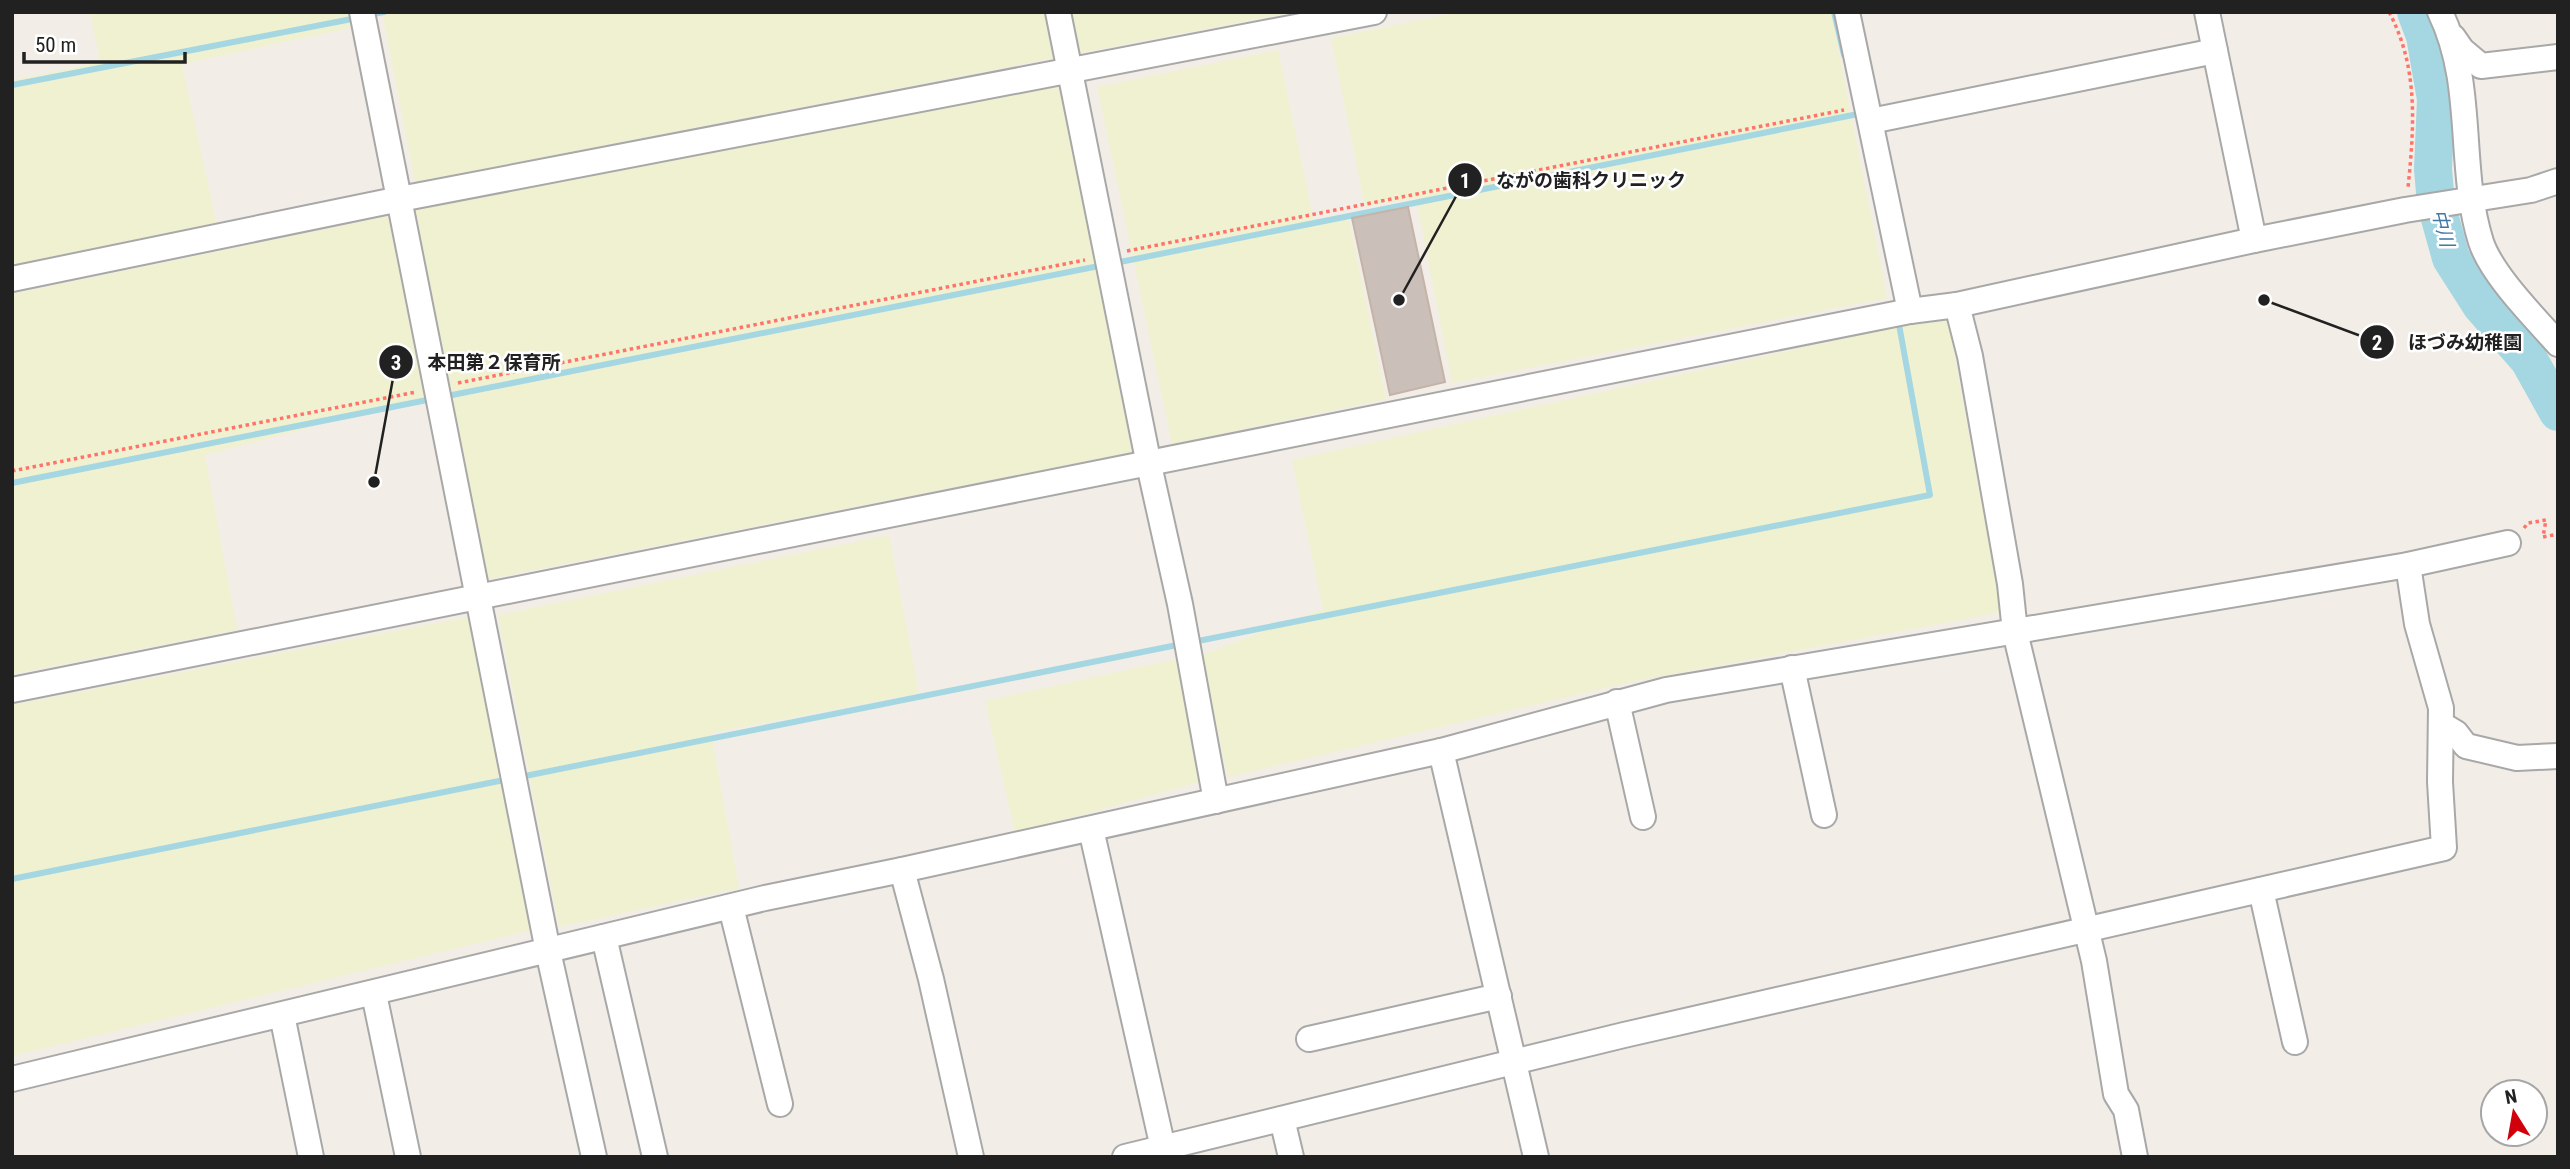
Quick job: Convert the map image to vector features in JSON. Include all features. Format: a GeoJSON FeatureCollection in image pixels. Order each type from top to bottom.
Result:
{"type":"FeatureCollection","features":[{"type":"Feature","properties":{"kind":"street"},"geometry":{"type":"LineString","coordinates":[[362,12],[548,951],[594,1157]]}},
{"type":"Feature","properties":{"kind":"street"},"geometry":{"type":"LineString","coordinates":[[1058,12],[1149,464],[1180,604],[1216,801]]}},
{"type":"Feature","properties":{"kind":"street"},"geometry":{"type":"LineString","coordinates":[[12,279],[400,199],[1374,12]]}},
{"type":"Feature","properties":{"kind":"street"},"geometry":{"type":"LineString","coordinates":[[1847,12],[1910,312]]}},
{"type":"Feature","properties":{"kind":"street"},"geometry":{"type":"LineString","coordinates":[[2207,12],[2254,240]]}},
{"type":"Feature","properties":{"kind":"street"},"geometry":{"type":"LineString","coordinates":[[2445,23],[2462,50],[2481,66],[2558,57]]}},
{"type":"Feature","properties":{"kind":"street"},"geometry":{"type":"LineString","coordinates":[[2445,23],[2460,71],[2471,198],[2482,244],[2503,279],[2558,344]]}},
{"type":"Feature","properties":{"kind":"street"},"geometry":{"type":"LineString","coordinates":[[1869,113],[2215,51]]}},
{"type":"Feature","properties":{"kind":"street"},"geometry":{"type":"LineString","coordinates":[[12,690],[1910,312],[1957,305],[2254,240],[2471,198],[2531,190],[2558,181]]}},
{"type":"Feature","properties":{"kind":"street"},"geometry":{"type":"LineString","coordinates":[[1957,305],[1975,383],[2010,584],[2015,632],[2094,961],[2116,1094],[2126,1110],[2135,1157]]}},
{"type":"Feature","properties":{"kind":"street"},"geometry":{"type":"LineString","coordinates":[[12,1079],[731,906],[1441,751],[1666,690],[2408,565],[2508,543]]}},
{"type":"Feature","properties":{"kind":"street"},"geometry":{"type":"LineString","coordinates":[[1125,1157],[1515,1062],[2444,848],[2441,708],[2417,624],[2408,565]]}},
{"type":"Feature","properties":{"kind":"street"},"geometry":{"type":"LineString","coordinates":[[1792,668],[1824,816]]}},
{"type":"Feature","properties":{"kind":"street"},"geometry":{"type":"LineString","coordinates":[[1617,702],[1643,817]]}},
{"type":"Feature","properties":{"kind":"street"},"geometry":{"type":"LineString","coordinates":[[2441,724],[2456,733],[2466,746],[2517,758],[2555,757]]}},
{"type":"Feature","properties":{"kind":"street"},"geometry":{"type":"LineString","coordinates":[[2442,802],[2454,766],[2466,746]]}},
{"type":"Feature","properties":{"kind":"street"},"geometry":{"type":"LineString","coordinates":[[1441,751],[1536,1157]]}},
{"type":"Feature","properties":{"kind":"street"},"geometry":{"type":"LineString","coordinates":[[1091,828],[1163,1147]]}},
{"type":"Feature","properties":{"kind":"street"},"geometry":{"type":"LineString","coordinates":[[902,870],[931,979],[971,1157]]}},
{"type":"Feature","properties":{"kind":"street"},"geometry":{"type":"LineString","coordinates":[[2261,890],[2295,1042]]}},
{"type":"Feature","properties":{"kind":"street"},"geometry":{"type":"LineString","coordinates":[[731,906],[780,1104]]}},
{"type":"Feature","properties":{"kind":"street"},"geometry":{"type":"LineString","coordinates":[[604,937],[655,1157]]}},
{"type":"Feature","properties":{"kind":"street"},"geometry":{"type":"LineString","coordinates":[[374,994],[408,1157]]}},
{"type":"Feature","properties":{"kind":"street"},"geometry":{"type":"LineString","coordinates":[[1309,1039],[1499,996]]}},
{"type":"Feature","properties":{"kind":"street"},"geometry":{"type":"LineString","coordinates":[[282,1015],[311,1157]]}},
{"type":"Feature","properties":{"kind":"street"},"geometry":{"type":"LineString","coordinates":[[1282,1119],[1291,1157]]}},
{"type":"Feature","properties":{"kind":"path"},"geometry":{"type":"LineString","coordinates":[[2389,12],[2400,32],[2411,83],[2414,128],[2405,210]]}},
{"type":"Feature","properties":{"kind":"path"},"geometry":{"type":"LineString","coordinates":[[1117,253],[1869,113]]}},
{"type":"Feature","properties":{"kind":"path"},"geometry":{"type":"LineString","coordinates":[[449,385],[1090,259]]}},
{"type":"Feature","properties":{"kind":"path"},"geometry":{"type":"LineString","coordinates":[[12,471],[421,390]]}},
{"type":"Feature","properties":{"kind":"path"},"geometry":{"type":"LineString","coordinates":[[2508,543],[2528,523],[2546,520],[2543,537],[2558,534]]}},
{"type":"Feature","properties":{"kind":"green space"},"geometry":{"type":"Polygon","coordinates":[[[90,12],[347,12],[350,28],[182,64],[218,231],[12,269],[12,80],[100,62],[90,12]]]}},
{"type":"Feature","properties":{"kind":"green space"},"geometry":{"type":"Polygon","coordinates":[[[382,12],[1045,12],[1054,58],[415,182],[382,12]]]}},
{"type":"Feature","properties":{"kind":"green space"},"geometry":{"type":"Polygon","coordinates":[[[1071,12],[1295,12],[1079,53],[1071,12]]]}},
{"type":"Feature","properties":{"kind":"green space"},"geometry":{"type":"Polygon","coordinates":[[[1460,12],[1831,12],[1887,298],[1452,383],[1416,198],[1365,207],[1331,38],[1460,12]]]}},
{"type":"Feature","properties":{"kind":"green space"},"geometry":{"type":"Polygon","coordinates":[[[1278,50],[1314,222],[1348,216],[1386,399],[1172,444],[1097,87],[1278,50]]]}},
{"type":"Feature","properties":{"kind":"green space"},"geometry":{"type":"Polygon","coordinates":[[[1059,82],[1132,452],[488,579],[415,209],[1059,82]]]}},
{"type":"Feature","properties":{"kind":"green space"},"geometry":{"type":"Polygon","coordinates":[[[393,215],[431,396],[205,455],[237,630],[12,674],[12,294],[393,215]]]}},
{"type":"Feature","properties":{"kind":"green space"},"geometry":{"type":"Polygon","coordinates":[[[1947,316],[2002,612],[1635,681],[1228,777],[1201,655],[1323,609],[1292,460],[1947,316]]]}},
{"type":"Feature","properties":{"kind":"green space"},"geometry":{"type":"Polygon","coordinates":[[[889,535],[919,693],[711,733],[739,888],[559,927],[498,615],[889,535]]]}},
{"type":"Feature","properties":{"kind":"green space"},"geometry":{"type":"Polygon","coordinates":[[[473,616],[532,930],[12,1056],[12,705],[473,616]]]}},
{"type":"Feature","properties":{"kind":"green space"},"geometry":{"type":"Polygon","coordinates":[[[1176,659],[1203,781],[1015,833],[985,701],[1176,659]]]}},
{"type":"Feature","properties":{"kind":"building"},"geometry":{"type":"Polygon","coordinates":[[[1408,207],[1445,382],[1390,395],[1352,218],[1408,207]]]}},
{"type":"Feature","properties":{"kind":"waterway"},"geometry":{"type":"LineString","coordinates":[[368,15],[384,12]]}},
{"type":"Feature","properties":{"kind":"waterway"},"geometry":{"type":"LineString","coordinates":[[1834,12],[1844,55]]}},
{"type":"Feature","properties":{"kind":"waterway","name":"中川"},"geometry":{"type":"LineString","coordinates":[[2416,12],[2425,36],[2436,99],[2433,169],[2436,204],[2451,258],[2481,305],[2529,360],[2558,412]]}},
{"type":"Feature","properties":{"kind":"waterway"},"geometry":{"type":"LineString","coordinates":[[12,85],[357,18]]}},
{"type":"Feature","properties":{"kind":"waterway"},"geometry":{"type":"LineString","coordinates":[[1115,263],[1858,114]]}},
{"type":"Feature","properties":{"kind":"waterway"},"geometry":{"type":"LineString","coordinates":[[442,397],[1104,265]]}},
{"type":"Feature","properties":{"kind":"waterway"},"geometry":{"type":"LineString","coordinates":[[1193,642],[1930,495],[1898,319]]}},
{"type":"Feature","properties":{"kind":"waterway"},"geometry":{"type":"LineString","coordinates":[[12,483],[432,399]]}},
{"type":"Feature","properties":{"kind":"waterway"},"geometry":{"type":"LineString","coordinates":[[520,777],[1182,644]]}},
{"type":"Feature","properties":{"kind":"waterway"},"geometry":{"type":"LineString","coordinates":[[12,879],[509,779]]}},
{"type":"Feature","properties":{"kind":"place","name":"ながの歯科クリニック"},"geometry":{"type":"Point","coordinates":[1399,300]}},
{"type":"Feature","properties":{"kind":"place","name":"ほづみ幼稚園"},"geometry":{"type":"Point","coordinates":[2264,300]}},
{"type":"Feature","properties":{"kind":"place","name":"本田第２保育所"},"geometry":{"type":"Point","coordinates":[374,482]}}]}
